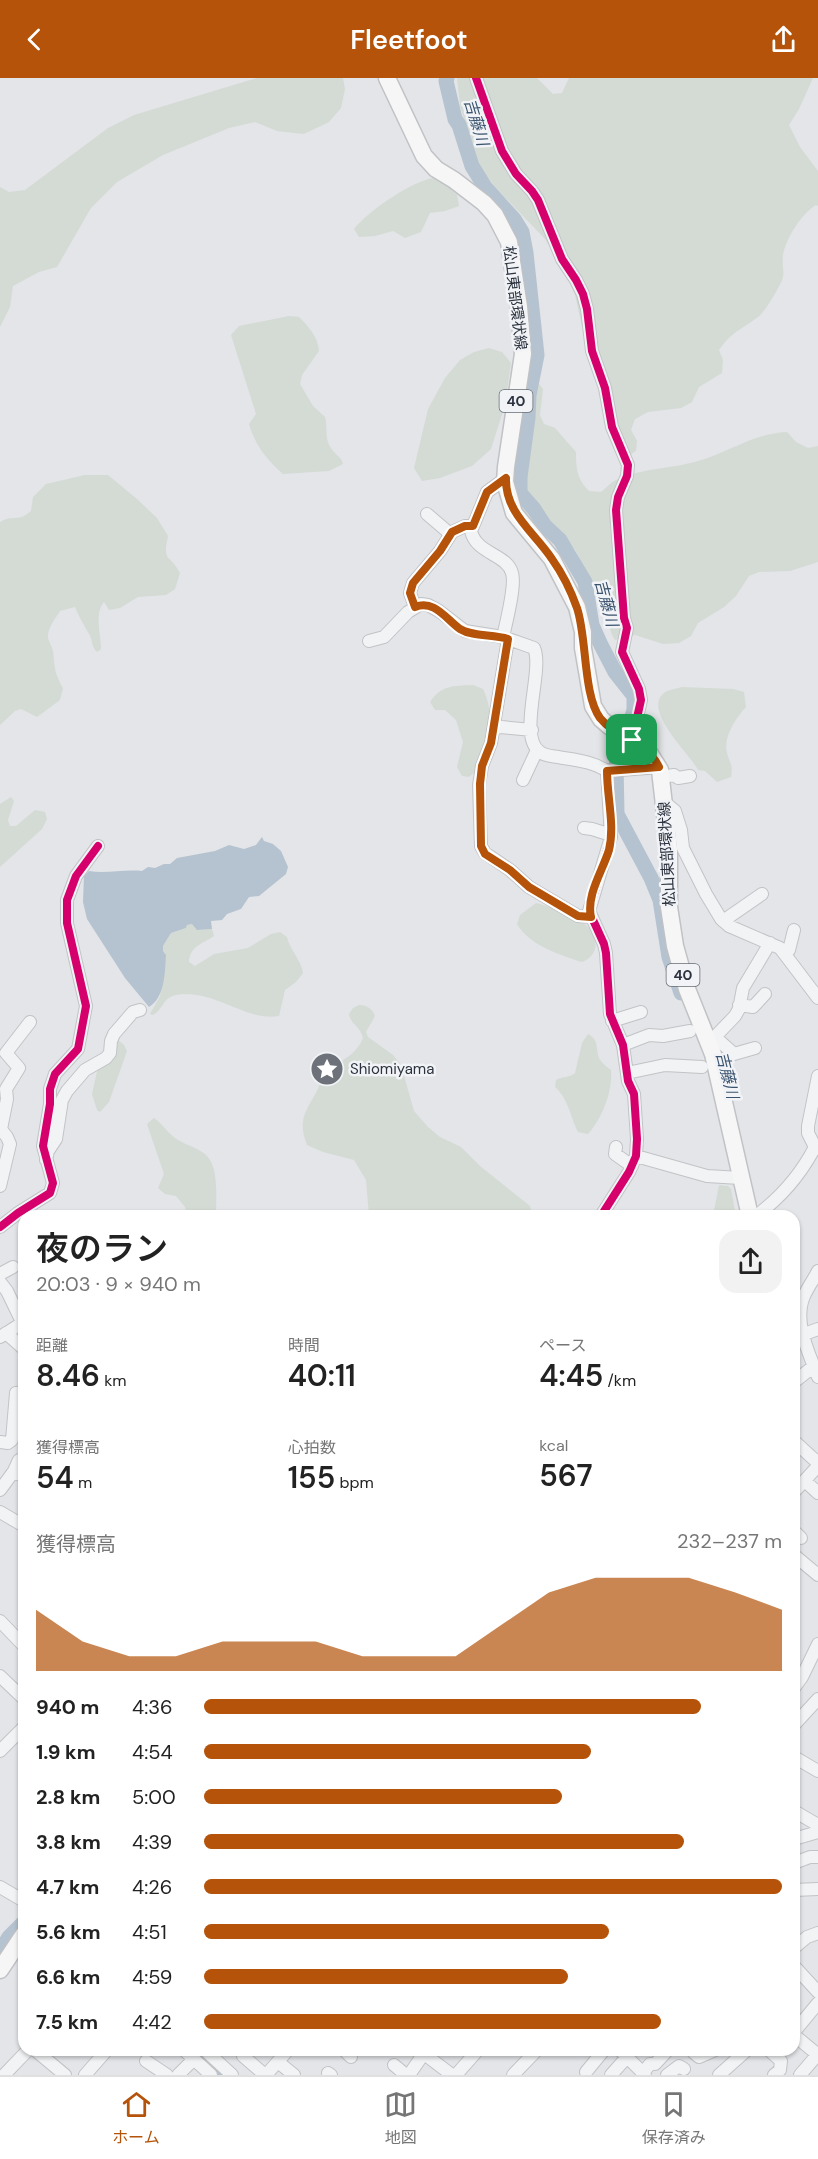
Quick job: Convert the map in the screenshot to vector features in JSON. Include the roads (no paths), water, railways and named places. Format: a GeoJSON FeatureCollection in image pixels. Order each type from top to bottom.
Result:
{"type":"FeatureCollection","features":[{"type":"Feature","properties":{"kind":"main road","name":"松山東部環状線"},"geometry":{"type":"LineString","coordinates":[[387,78],[424,156],[436,169],[484,203],[495,215],[509,242],[519,307],[523,354],[506,478],[509,499],[514,513],[552,559],[577,607],[583,632],[593,706],[601,719],[651,754],[660,772],[669,849],[669,907],[675,946],[687,989],[712,1040],[735,1178],[748,1210]]}},
{"type":"Feature","properties":{"kind":"main road"},"geometry":{"type":"LineString","coordinates":[[0,1970],[5,1953],[18,1940]]}},
{"type":"Feature","properties":{"kind":"street"},"geometry":{"type":"LineString","coordinates":[[476,78],[502,151],[516,174],[538,200],[562,259],[583,294],[592,351],[605,388],[612,427],[628,465],[627,476],[618,496],[616,510],[624,618],[627,628],[622,652],[639,689],[641,700],[614,770],[609,851],[590,904],[591,917],[606,953],[612,1021],[622,1045],[628,1081],[636,1101],[634,1161],[621,1188],[605,1210]]}},
{"type":"Feature","properties":{"kind":"street"},"geometry":{"type":"LineString","coordinates":[[506,478],[487,492],[471,531],[476,543],[508,565],[512,570],[513,578],[491,743],[482,766],[481,846],[485,854],[510,870],[529,887],[578,916],[591,917]]}},
{"type":"Feature","properties":{"kind":"street"},"geometry":{"type":"LineString","coordinates":[[427,514],[448,532],[452,532]]}},
{"type":"Feature","properties":{"kind":"street"},"geometry":{"type":"LineString","coordinates":[[415,607],[410,593],[411,586],[440,551],[452,532],[465,526],[473,526]]}},
{"type":"Feature","properties":{"kind":"street"},"geometry":{"type":"LineString","coordinates":[[369,641],[384,637],[421,604],[434,608],[465,631],[529,645],[536,652],[531,730],[537,750],[546,755],[594,763],[614,770],[660,772],[678,778],[690,776]]}},
{"type":"Feature","properties":{"kind":"street"},"geometry":{"type":"LineString","coordinates":[[493,729],[501,727],[531,730]]}},
{"type":"Feature","properties":{"kind":"street"},"geometry":{"type":"LineString","coordinates":[[523,780],[537,750]]}},
{"type":"Feature","properties":{"kind":"street"},"geometry":{"type":"LineString","coordinates":[[664,802],[675,811],[681,830],[683,848],[706,894],[723,921],[729,926],[770,943],[786,954],[818,998]]}},
{"type":"Feature","properties":{"kind":"street"},"geometry":{"type":"LineString","coordinates":[[584,828],[611,835]]}},
{"type":"Feature","properties":{"kind":"street"},"geometry":{"type":"LineString","coordinates":[[23,1210],[50,1193],[53,1184],[43,1146],[52,1079],[78,1049],[86,1011],[86,999],[67,923],[67,900],[76,876],[98,846]]}},
{"type":"Feature","properties":{"kind":"street"},"geometry":{"type":"LineString","coordinates":[[723,921],[762,894]]}},
{"type":"Feature","properties":{"kind":"street"},"geometry":{"type":"LineString","coordinates":[[779,933],[793,934],[786,954]]}},
{"type":"Feature","properties":{"kind":"street"},"geometry":{"type":"LineString","coordinates":[[755,1048],[734,1054],[712,1040],[735,1016],[740,1005],[743,987],[770,943]]}},
{"type":"Feature","properties":{"kind":"street"},"geometry":{"type":"LineString","coordinates":[[740,1005],[753,1007],[765,994]]}},
{"type":"Feature","properties":{"kind":"street"},"geometry":{"type":"LineString","coordinates":[[46,1161],[48,1150],[56,1138],[62,1100],[67,1091],[85,1070],[106,1058],[110,1053],[114,1034],[133,1012],[140,1010]]}},
{"type":"Feature","properties":{"kind":"street"},"geometry":{"type":"LineString","coordinates":[[612,1021],[641,1012]]}},
{"type":"Feature","properties":{"kind":"street"},"geometry":{"type":"LineString","coordinates":[[0,1186],[4,1159],[10,1144],[8,1137],[1,1129],[7,1099],[6,1089],[19,1068],[6,1053],[30,1022]]}},
{"type":"Feature","properties":{"kind":"street"},"geometry":{"type":"LineString","coordinates":[[622,1045],[649,1035],[663,1036],[690,1031]]}},
{"type":"Feature","properties":{"kind":"street"},"geometry":{"type":"LineString","coordinates":[[627,1073],[665,1065],[702,1067]]}},
{"type":"Feature","properties":{"kind":"street"},"geometry":{"type":"LineString","coordinates":[[764,1210],[773,1204],[817,1147],[808,1133],[808,1125],[818,1076]]}},
{"type":"Feature","properties":{"kind":"street"},"geometry":{"type":"LineString","coordinates":[[616,1147],[615,1154],[634,1161],[707,1176],[735,1178]]}},
{"type":"Feature","properties":{"kind":"street"},"geometry":{"type":"LineString","coordinates":[[0,1227],[18,1213]]}},
{"type":"Feature","properties":{"kind":"street"},"geometry":{"type":"LineString","coordinates":[[0,1274],[13,1267]]}},
{"type":"Feature","properties":{"kind":"street"},"geometry":{"type":"LineString","coordinates":[[800,1291],[818,1271]]}},
{"type":"Feature","properties":{"kind":"street"},"geometry":{"type":"LineString","coordinates":[[0,1282],[18,1312]]}},
{"type":"Feature","properties":{"kind":"street"},"geometry":{"type":"LineString","coordinates":[[18,1325],[3,1335],[18,1345]]}},
{"type":"Feature","properties":{"kind":"street"},"geometry":{"type":"LineString","coordinates":[[800,1339],[818,1329]]}},
{"type":"Feature","properties":{"kind":"street"},"geometry":{"type":"LineString","coordinates":[[800,1342],[816,1372],[800,1379]]}},
{"type":"Feature","properties":{"kind":"street"},"geometry":{"type":"LineString","coordinates":[[0,1442],[8,1443],[12,1440],[16,1393],[18,1393]]}},
{"type":"Feature","properties":{"kind":"street"},"geometry":{"type":"LineString","coordinates":[[800,1448],[818,1465],[800,1485]]}},
{"type":"Feature","properties":{"kind":"street"},"geometry":{"type":"LineString","coordinates":[[0,1490],[18,1470]]}},
{"type":"Feature","properties":{"kind":"street"},"geometry":{"type":"LineString","coordinates":[[804,1481],[818,1492]]}},
{"type":"Feature","properties":{"kind":"street"},"geometry":{"type":"LineString","coordinates":[[0,1512],[18,1522]]}},
{"type":"Feature","properties":{"kind":"street"},"geometry":{"type":"LineString","coordinates":[[800,1561],[817,1578]]}},
{"type":"Feature","properties":{"kind":"street"},"geometry":{"type":"LineString","coordinates":[[0,1621],[18,1640]]}},
{"type":"Feature","properties":{"kind":"street"},"geometry":{"type":"LineString","coordinates":[[800,1676],[818,1644]]}},
{"type":"Feature","properties":{"kind":"street"},"geometry":{"type":"LineString","coordinates":[[0,1676],[18,1693]]}},
{"type":"Feature","properties":{"kind":"street"},"geometry":{"type":"LineString","coordinates":[[813,1715],[818,1699]]}},
{"type":"Feature","properties":{"kind":"street"},"geometry":{"type":"LineString","coordinates":[[0,1751],[18,1733]]}},
{"type":"Feature","properties":{"kind":"street"},"geometry":{"type":"LineString","coordinates":[[800,1760],[818,1771]]}},
{"type":"Feature","properties":{"kind":"street"},"geometry":{"type":"LineString","coordinates":[[800,1814],[818,1825]]}},
{"type":"Feature","properties":{"kind":"street"},"geometry":{"type":"LineString","coordinates":[[800,1837],[818,1832]]}},
{"type":"Feature","properties":{"kind":"street"},"geometry":{"type":"LineString","coordinates":[[800,1861],[818,1857]]}},
{"type":"Feature","properties":{"kind":"street"},"geometry":{"type":"LineString","coordinates":[[0,1887],[18,1898]]}},
{"type":"Feature","properties":{"kind":"street"},"geometry":{"type":"LineString","coordinates":[[800,1890],[818,1888]]}},
{"type":"Feature","properties":{"kind":"street"},"geometry":{"type":"LineString","coordinates":[[800,1942],[807,1936],[818,1933]]}},
{"type":"Feature","properties":{"kind":"street"},"geometry":{"type":"LineString","coordinates":[[800,1972],[818,1992]]}},
{"type":"Feature","properties":{"kind":"street"},"geometry":{"type":"LineString","coordinates":[[800,2026],[818,2003]]}},
{"type":"Feature","properties":{"kind":"street"},"geometry":{"type":"LineString","coordinates":[[800,2038],[818,2054],[800,2075]]}},
{"type":"Feature","properties":{"kind":"street"},"geometry":{"type":"LineString","coordinates":[[12,2072],[23,2056]]}},
{"type":"Feature","properties":{"kind":"street"},"geometry":{"type":"LineString","coordinates":[[41,2056],[65,2075]]}},
{"type":"Feature","properties":{"kind":"street"},"geometry":{"type":"LineString","coordinates":[[91,2073],[103,2056]]}},
{"type":"Feature","properties":{"kind":"street"},"geometry":{"type":"LineString","coordinates":[[178,2075],[188,2056]]}},
{"type":"Feature","properties":{"kind":"street"},"geometry":{"type":"LineString","coordinates":[[190,2056],[211,2075]]}},
{"type":"Feature","properties":{"kind":"street"},"geometry":{"type":"LineString","coordinates":[[211,2056],[232,2075]]}},
{"type":"Feature","properties":{"kind":"street"},"geometry":{"type":"LineString","coordinates":[[243,2056],[266,2075],[283,2056]]}},
{"type":"Feature","properties":{"kind":"street"},"geometry":{"type":"LineString","coordinates":[[394,2066],[407,2075],[420,2056]]}},
{"type":"Feature","properties":{"kind":"street"},"geometry":{"type":"LineString","coordinates":[[424,2056],[437,2071],[454,2075],[472,2056]]}},
{"type":"Feature","properties":{"kind":"street"},"geometry":{"type":"LineString","coordinates":[[513,2075],[531,2056]]}},
{"type":"Feature","properties":{"kind":"street"},"geometry":{"type":"LineString","coordinates":[[586,2072],[599,2056]]}},
{"type":"Feature","properties":{"kind":"street"},"geometry":{"type":"LineString","coordinates":[[611,2075],[621,2056]]}},
{"type":"Feature","properties":{"kind":"street"},"geometry":{"type":"LineString","coordinates":[[626,2056],[644,2074],[650,2064],[655,2064],[662,2056]]}},
{"type":"Feature","properties":{"kind":"street"},"geometry":{"type":"LineString","coordinates":[[719,2075],[740,2056]]}},
{"type":"Feature","properties":{"kind":"street"},"geometry":{"type":"LineString","coordinates":[[774,2075],[780,2070],[781,2061],[776,2056]]}},
{"type":"Feature","properties":{"kind":"street"},"geometry":{"type":"LineString","coordinates":[[146,2061],[167,2075]]}},
{"type":"Feature","properties":{"kind":"street"},"geometry":{"type":"LineString","coordinates":[[278,2062],[294,2075]]}},
{"type":"Feature","properties":{"kind":"street"},"geometry":{"type":"LineString","coordinates":[[667,2075],[679,2066],[684,2069]]}},
{"type":"Feature","properties":{"kind":"water"},"geometry":{"type":"Polygon","coordinates":[[[262,837],[264,841],[273,844],[281,851],[288,867],[286,874],[259,896],[249,897],[241,909],[227,914],[222,920],[211,921],[212,929],[197,930],[192,924],[171,933],[163,946],[166,955],[161,991],[149,1007],[125,978],[87,919],[83,902],[84,876],[89,871],[142,871],[148,867],[155,868],[170,864],[177,858],[215,851],[229,845],[244,849],[256,845],[262,837]]]}},
{"type":"Feature","properties":{"kind":"waterway","name":"吉藤川"},"geometry":{"type":"LineString","coordinates":[[447,78],[455,119],[472,166],[485,187],[514,219],[522,232],[537,355],[529,395],[520,493],[545,526],[560,540],[585,582],[592,625],[615,672],[634,696],[634,710],[616,765],[617,814],[660,900],[669,957],[681,993]]}},
{"type":"Feature","properties":{"kind":"waterway"},"geometry":{"type":"LineString","coordinates":[[0,1951],[18,1928]]}},
{"type":"Feature","properties":{"kind":"waterway"},"geometry":{"type":"LineString","coordinates":[[201,2056],[222,2075]]}},
{"type":"Feature","properties":{"kind":"place","name":"Shiomiyama"},"geometry":{"type":"Point","coordinates":[327,1069]}}]}
